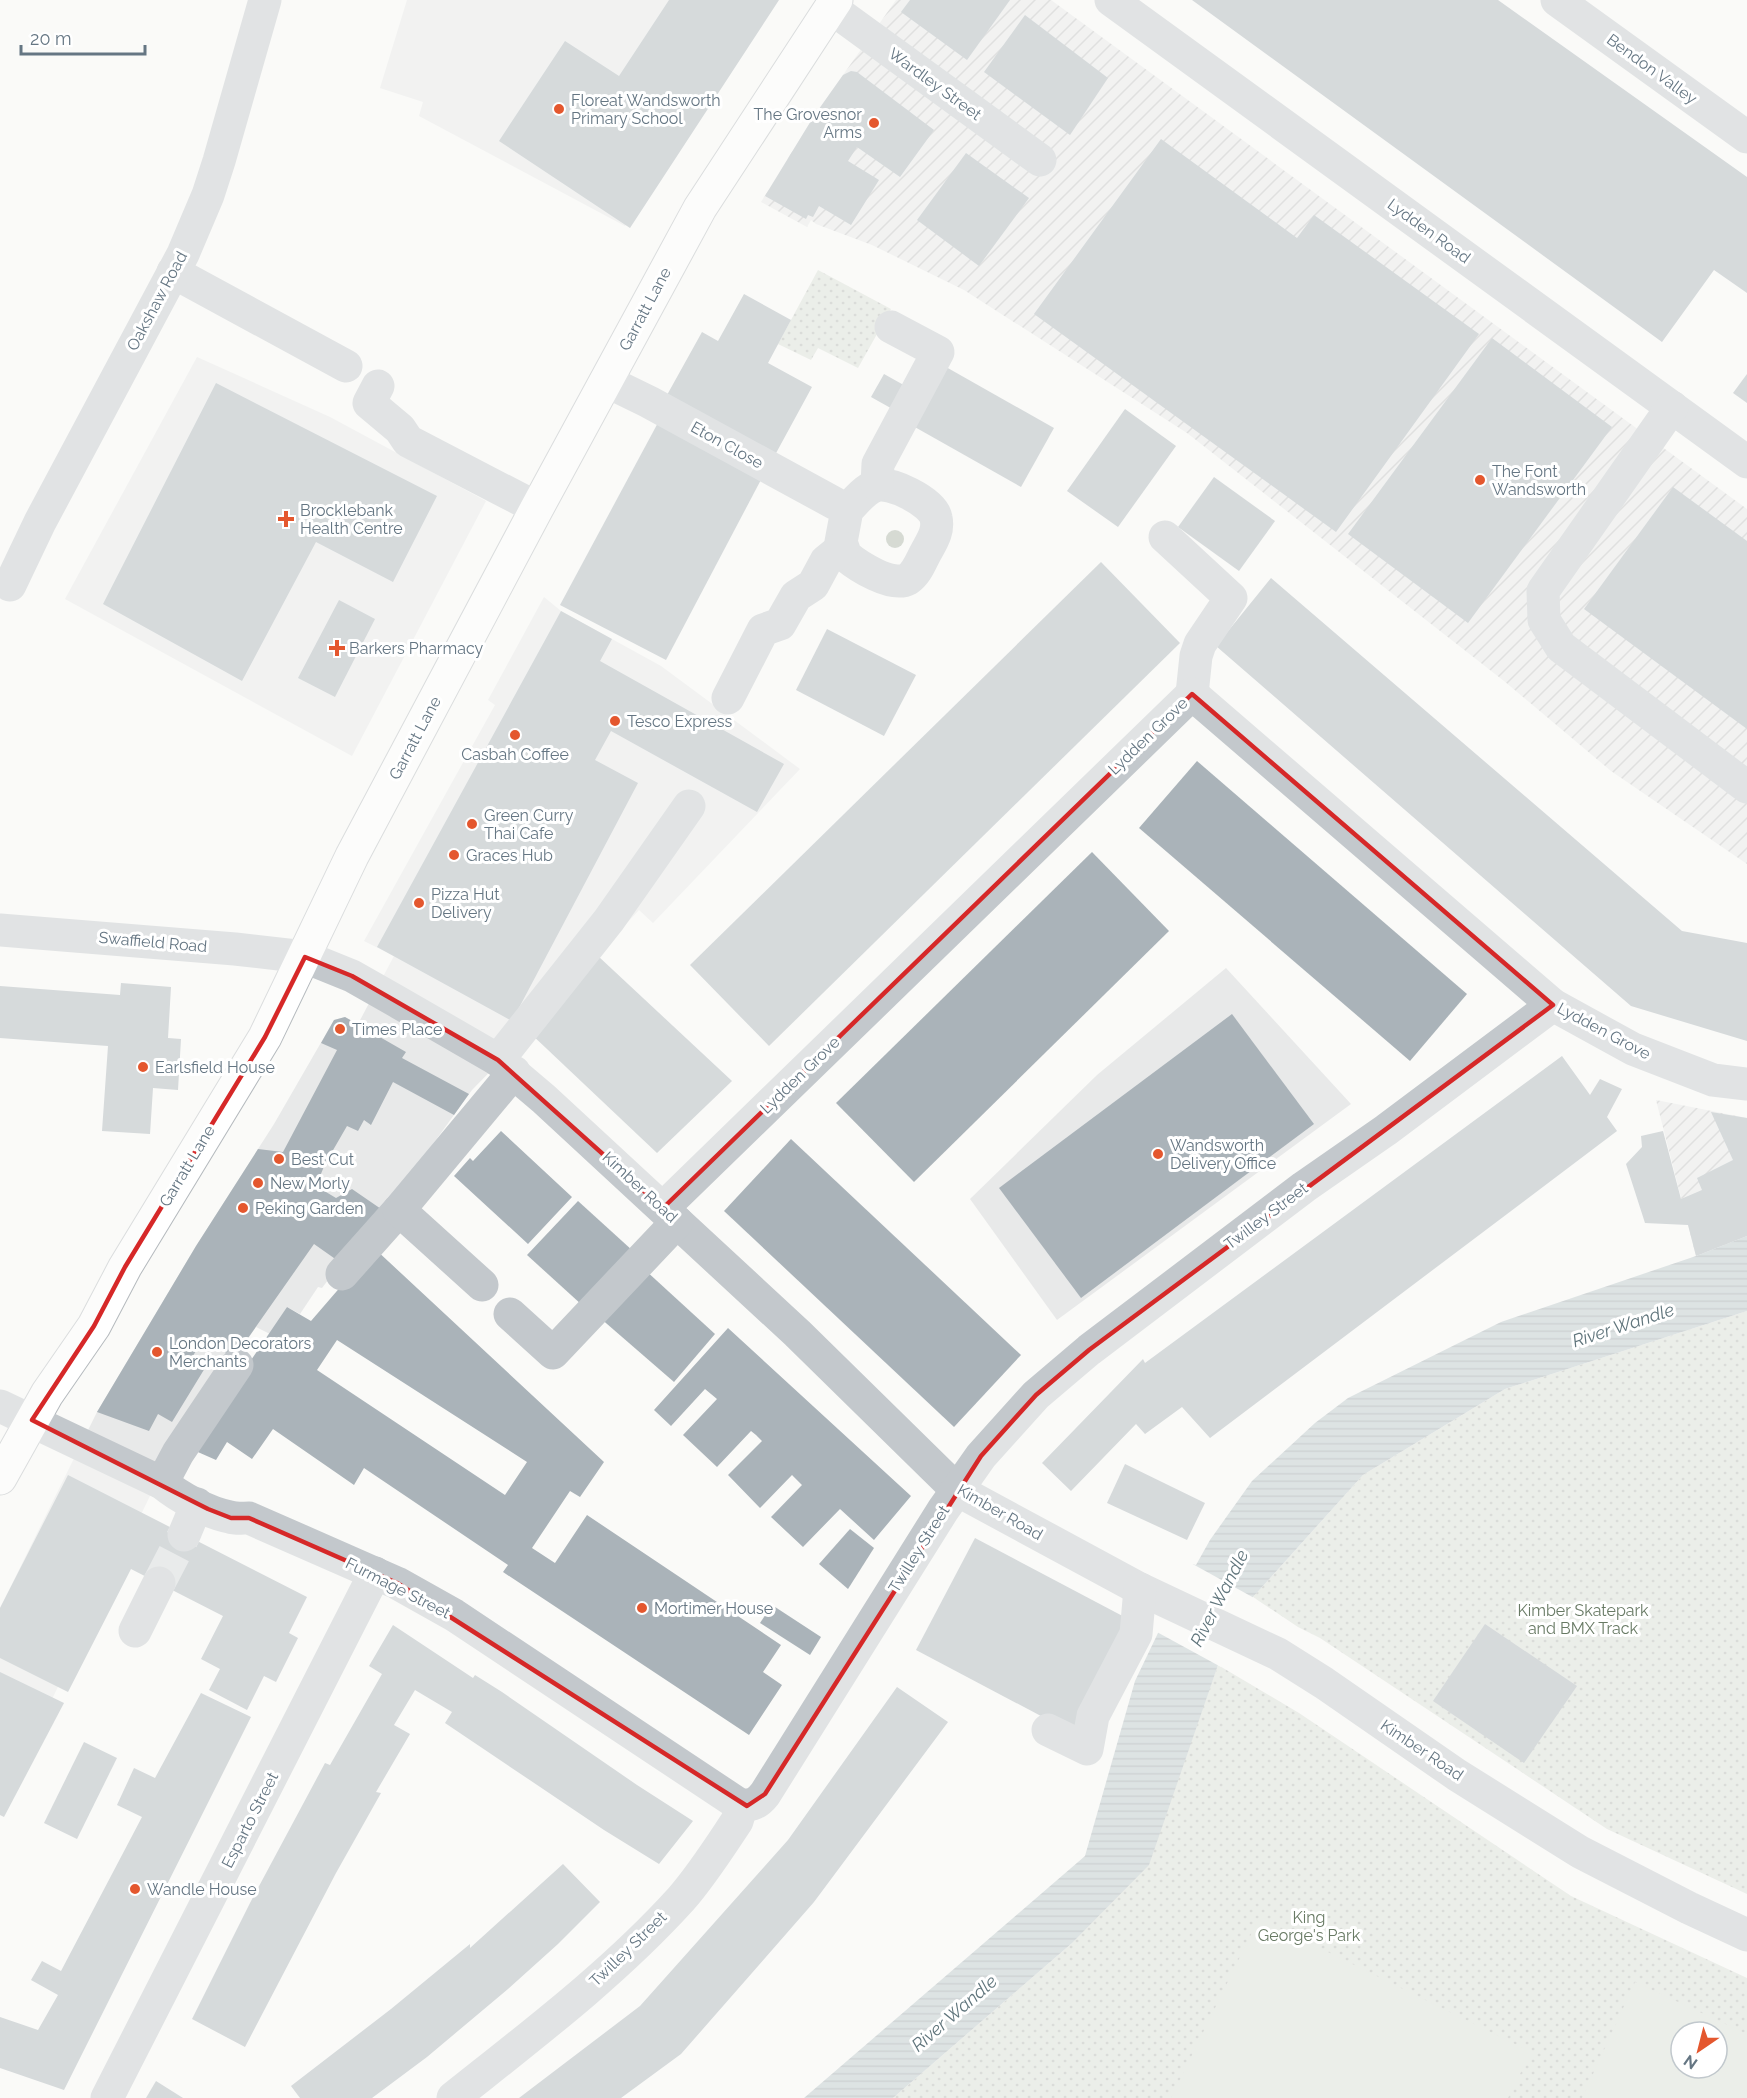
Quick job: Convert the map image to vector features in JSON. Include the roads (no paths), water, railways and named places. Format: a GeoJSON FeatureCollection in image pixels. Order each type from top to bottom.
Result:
{"type":"FeatureCollection","features":[{"type":"Feature","properties":{"kind":"main road","name":"Garratt Lane"},"geometry":{"type":"LineString","coordinates":[[0,1478],[47,1394],[94,1326],[125,1267],[265,1037],[352,856],[700,208],[833,4]]}},
{"type":"Feature","properties":{"kind":"street","name":"Oakshaw Road"},"geometry":{"type":"LineString","coordinates":[[10,585],[40,522],[173,272],[208,195],[265,0]]}},
{"type":"Feature","properties":{"kind":"street","name":"Lydden Road"},"geometry":{"type":"LineString","coordinates":[[1111,0],[1747,462]]}},
{"type":"Feature","properties":{"kind":"street","name":"Bendon Valley"},"geometry":{"type":"LineString","coordinates":[[1557,0],[1747,137]]}},
{"type":"Feature","properties":{"kind":"street","name":"Wardley Street"},"geometry":{"type":"LineString","coordinates":[[833,4],[1040,160]]}},
{"type":"Feature","properties":{"kind":"street"},"geometry":{"type":"LineString","coordinates":[[173,272],[345,366]]}},
{"type":"Feature","properties":{"kind":"street"},"geometry":{"type":"LineString","coordinates":[[877,485],[878,464],[938,352],[891,327]]}},
{"type":"Feature","properties":{"kind":"street","name":"Eton Close"},"geometry":{"type":"LineString","coordinates":[[606,381],[847,510]]}},
{"type":"Feature","properties":{"kind":"street"},"geometry":{"type":"LineString","coordinates":[[378,386],[369,403],[400,429],[408,441],[537,508]]}},
{"type":"Feature","properties":{"kind":"street"},"geometry":{"type":"LineString","coordinates":[[1672,407],[1543,591],[1544,620],[1561,647],[1747,787]]}},
{"type":"Feature","properties":{"kind":"street"},"geometry":{"type":"LineString","coordinates":[[877,485],[893,486],[929,505],[937,518],[936,534],[915,573],[901,581],[884,579],[852,561],[842,548],[847,510],[868,490],[877,485]]}},
{"type":"Feature","properties":{"kind":"street"},"geometry":{"type":"LineString","coordinates":[[1165,537],[1231,598],[1200,644],[1196,656],[1192,694]]}},
{"type":"Feature","properties":{"kind":"street"},"geometry":{"type":"LineString","coordinates":[[728,698],[763,630],[780,624],[796,597],[813,585],[826,561],[842,548]]}},
{"type":"Feature","properties":{"kind":"street","name":"Lydden Grove"},"geometry":{"type":"LineString","coordinates":[[510,1314],[553,1353],[670,1215],[1192,694],[1553,1005],[1633,1049],[1713,1080],[1747,1084]]}},
{"type":"Feature","properties":{"kind":"street"},"geometry":{"type":"LineString","coordinates":[[342,1274],[399,1210],[506,1066],[689,806]]}},
{"type":"Feature","properties":{"kind":"street","name":"Swaffield Road"},"geometry":{"type":"LineString","coordinates":[[0,930],[305,957]]}},
{"type":"Feature","properties":{"kind":"street","name":"Kimber Road"},"geometry":{"type":"LineString","coordinates":[[305,957],[352,976],[506,1066],[797,1333],[957,1490],[1151,1594],[1278,1654],[1457,1775],[1580,1852],[1747,1935]]}},
{"type":"Feature","properties":{"kind":"street","name":"Twilley Street"},"geometry":{"type":"LineString","coordinates":[[453,2098],[624,1957],[696,1880],[737,1821],[740,1805],[760,1801],[765,1794],[957,1490],[981,1456],[1036,1395],[1089,1350],[1304,1187],[1386,1130],[1553,1005]]}},
{"type":"Feature","properties":{"kind":"street"},"geometry":{"type":"LineString","coordinates":[[399,1210],[482,1285]]}},
{"type":"Feature","properties":{"kind":"street"},"geometry":{"type":"LineString","coordinates":[[162,1483],[178,1453],[237,1365]]}},
{"type":"Feature","properties":{"kind":"street","name":"Furmage Street"},"geometry":{"type":"LineString","coordinates":[[0,1406],[162,1483],[176,1494],[197,1504],[231,1518],[249,1518],[398,1583],[454,1615],[740,1805]]}},
{"type":"Feature","properties":{"kind":"street"},"geometry":{"type":"LineString","coordinates":[[184,1534],[197,1504]]}},
{"type":"Feature","properties":{"kind":"street","name":"Esparto Street"},"geometry":{"type":"LineString","coordinates":[[107,2098],[375,1573]]}},
{"type":"Feature","properties":{"kind":"street"},"geometry":{"type":"LineString","coordinates":[[135,1631],[159,1583]]}},
{"type":"Feature","properties":{"kind":"street"},"geometry":{"type":"LineString","coordinates":[[1048,1730],[1087,1749],[1093,1716],[1136,1634],[1151,1594]]}},
{"type":"Feature","properties":{"kind":"water","name":"River Wandle"},"geometry":{"type":"Polygon","coordinates":[[[1747,1236],[1747,1311],[1505,1389],[1363,1475],[1253,1597],[1218,1665],[1149,1865],[1071,1944],[893,2098],[804,2098],[1085,1856],[1135,1681],[1191,1564],[1196,1565],[1210,1540],[1252,1481],[1315,1423],[1348,1398],[1501,1322],[1696,1256],[1747,1236]]]}},
{"type":"Feature","properties":{"kind":"tunnel"},"geometry":{"type":"LineString","coordinates":[[159,1583],[184,1535]]}},
{"type":"Feature","properties":{"kind":"place","name":"Floreat Wandsworth Primary School"},"geometry":{"type":"Point","coordinates":[559,109]}},
{"type":"Feature","properties":{"kind":"place","name":"The Grovesnor Arms"},"geometry":{"type":"Point","coordinates":[874,123]}},
{"type":"Feature","properties":{"kind":"place","name":"The Font Wandsworth"},"geometry":{"type":"Point","coordinates":[1480,480]}},
{"type":"Feature","properties":{"kind":"place","name":"Brocklebank Health Centre"},"geometry":{"type":"Point","coordinates":[286,519]}},
{"type":"Feature","properties":{"kind":"place","name":"Barkers Pharmacy"},"geometry":{"type":"Point","coordinates":[337,648]}},
{"type":"Feature","properties":{"kind":"place","name":"Tesco Express"},"geometry":{"type":"Point","coordinates":[615,721]}},
{"type":"Feature","properties":{"kind":"place","name":"Casbah Coffee"},"geometry":{"type":"Point","coordinates":[515,735]}},
{"type":"Feature","properties":{"kind":"place","name":"Green Curry Thai Cafe"},"geometry":{"type":"Point","coordinates":[472,824]}},
{"type":"Feature","properties":{"kind":"place","name":"Graces Hub"},"geometry":{"type":"Point","coordinates":[454,855]}},
{"type":"Feature","properties":{"kind":"place","name":"Pizza Hut Delivery"},"geometry":{"type":"Point","coordinates":[419,903]}},
{"type":"Feature","properties":{"kind":"place","name":"Times Place"},"geometry":{"type":"Point","coordinates":[340,1029]}},
{"type":"Feature","properties":{"kind":"place","name":"Earlsfield House"},"geometry":{"type":"Point","coordinates":[143,1067]}},
{"type":"Feature","properties":{"kind":"place","name":"Wandsworth Delivery Office"},"geometry":{"type":"Point","coordinates":[1158,1154]}},
{"type":"Feature","properties":{"kind":"place","name":"Best Cut"},"geometry":{"type":"Point","coordinates":[279,1159]}},
{"type":"Feature","properties":{"kind":"place","name":"New Morly"},"geometry":{"type":"Point","coordinates":[258,1183]}},
{"type":"Feature","properties":{"kind":"place","name":"Peking Garden"},"geometry":{"type":"Point","coordinates":[243,1208]}},
{"type":"Feature","properties":{"kind":"place","name":"London Decorators Merchants"},"geometry":{"type":"Point","coordinates":[157,1352]}},
{"type":"Feature","properties":{"kind":"place","name":"Mortimer House"},"geometry":{"type":"Point","coordinates":[642,1608]}},
{"type":"Feature","properties":{"kind":"place","name":"Wandle House"},"geometry":{"type":"Point","coordinates":[135,1889]}},
{"type":"Feature","properties":{"kind":"park label","name":"Kimber Skatepark and BMX Track"},"geometry":{"type":"Point","coordinates":[1583,1619]}},
{"type":"Feature","properties":{"kind":"park label","name":"King George's Park"},"geometry":{"type":"Point","coordinates":[1309,1926]}}]}
